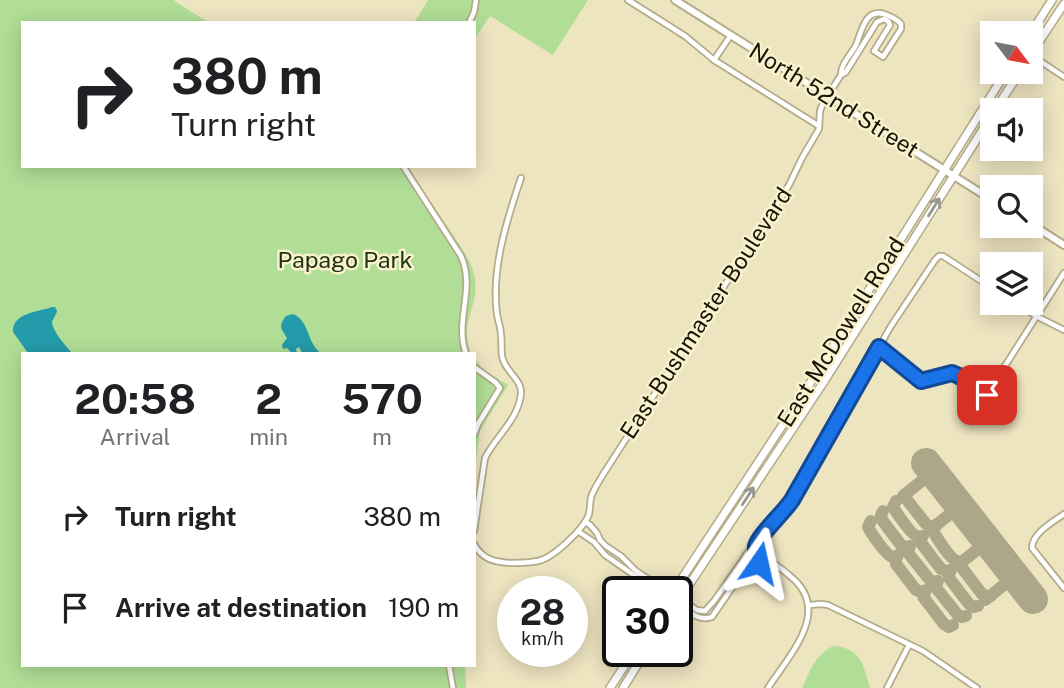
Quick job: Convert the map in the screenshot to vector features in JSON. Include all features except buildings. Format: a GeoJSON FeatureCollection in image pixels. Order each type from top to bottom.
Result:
{"type":"FeatureCollection","features":[{"type":"Feature","properties":{"kind":"main road","name":"North 52nd Street"},"geometry":{"type":"LineString","coordinates":[[675,0],[980,192]]}},
{"type":"Feature","properties":{"kind":"main road"},"geometry":{"type":"LineString","coordinates":[[1039,21],[1052,0]]}},
{"type":"Feature","properties":{"kind":"main road"},"geometry":{"type":"LineString","coordinates":[[1043,36],[1064,4]]}},
{"type":"Feature","properties":{"kind":"main road"},"geometry":{"type":"LineString","coordinates":[[1047,8],[1057,14]]}},
{"type":"Feature","properties":{"kind":"main road","name":"East McDowell Road"},"geometry":{"type":"LineString","coordinates":[[682,576],[816,374],[998,84]]}},
{"type":"Feature","properties":{"kind":"main road","name":"East McDowell Road"},"geometry":{"type":"LineString","coordinates":[[693,578],[825,380],[980,134]]}},
{"type":"Feature","properties":{"kind":"main road"},"geometry":{"type":"LineString","coordinates":[[1043,232],[1064,245]]}},
{"type":"Feature","properties":{"kind":"main road"},"geometry":{"type":"LineString","coordinates":[[610,688],[624,667]]}},
{"type":"Feature","properties":{"kind":"main road"},"geometry":{"type":"LineString","coordinates":[[623,688],[636,667]]}},
{"type":"Feature","properties":{"kind":"street"},"geometry":{"type":"LineString","coordinates":[[470,21],[476,0]]}},
{"type":"Feature","properties":{"kind":"street"},"geometry":{"type":"LineString","coordinates":[[628,0],[685,36],[715,60],[819,126]]}},
{"type":"Feature","properties":{"kind":"street"},"geometry":{"type":"LineString","coordinates":[[828,96],[877,22],[882,19],[890,24],[874,51],[883,57],[901,29],[898,20],[874,13],[859,34],[857,43],[841,69],[841,75]]}},
{"type":"Feature","properties":{"kind":"street"},"geometry":{"type":"LineString","coordinates":[[871,16],[877,22]]}},
{"type":"Feature","properties":{"kind":"street"},"geometry":{"type":"LineString","coordinates":[[715,60],[731,35]]}},
{"type":"Feature","properties":{"kind":"street"},"geometry":{"type":"LineString","coordinates":[[1043,63],[1064,77]]}},
{"type":"Feature","properties":{"kind":"street","name":"East Bushmaster Boulevard"},"geometry":{"type":"LineString","coordinates":[[476,548],[487,559],[497,562],[537,562],[549,556],[579,531],[589,514],[593,491],[784,194],[816,135],[820,111],[828,96]]}},
{"type":"Feature","properties":{"kind":"street"},"geometry":{"type":"LineString","coordinates":[[403,168],[466,267],[468,285],[462,334],[466,352]]}},
{"type":"Feature","properties":{"kind":"street"},"geometry":{"type":"LineString","coordinates":[[476,518],[485,458],[490,447],[510,422],[521,394],[521,386],[504,366],[496,291],[506,222],[521,178]]}},
{"type":"Feature","properties":{"kind":"street"},"geometry":{"type":"LineString","coordinates":[[693,608],[705,611],[715,601],[755,542],[792,500],[879,347],[935,260],[943,256],[980,280]]}},
{"type":"Feature","properties":{"kind":"street"},"geometry":{"type":"LineString","coordinates":[[879,347],[921,381],[952,373],[985,397],[1064,273]]}},
{"type":"Feature","properties":{"kind":"street"},"geometry":{"type":"LineString","coordinates":[[1037,316],[1064,330]]}},
{"type":"Feature","properties":{"kind":"street"},"geometry":{"type":"LineString","coordinates":[[476,368],[500,388],[476,431]]}},
{"type":"Feature","properties":{"kind":"street"},"geometry":{"type":"LineString","coordinates":[[1064,514],[1035,537],[1032,543],[1032,548],[1064,588]]}},
{"type":"Feature","properties":{"kind":"street"},"geometry":{"type":"LineString","coordinates":[[585,522],[606,546],[644,576]]}},
{"type":"Feature","properties":{"kind":"street"},"geometry":{"type":"LineString","coordinates":[[579,531],[605,555],[635,576]]}},
{"type":"Feature","properties":{"kind":"street"},"geometry":{"type":"LineString","coordinates":[[693,613],[699,618],[712,617],[736,582],[759,563],[755,550],[758,540]]}},
{"type":"Feature","properties":{"kind":"street"},"geometry":{"type":"LineString","coordinates":[[768,688],[808,624],[810,606],[803,588],[772,563],[752,553],[746,556],[744,562],[751,568],[772,563]]}},
{"type":"Feature","properties":{"kind":"street"},"geometry":{"type":"LineString","coordinates":[[810,606],[828,605],[923,651],[977,688]]}},
{"type":"Feature","properties":{"kind":"street"},"geometry":{"type":"LineString","coordinates":[[887,688],[909,645]]}},
{"type":"Feature","properties":{"kind":"street"},"geometry":{"type":"LineString","coordinates":[[449,667],[453,688]]}},
{"type":"Feature","properties":{"kind":"green space","name":"Papago Park"},"geometry":{"type":"Polygon","coordinates":[[[0,0],[173,0],[206,21],[21,21],[21,168],[408,168],[459,245],[473,272],[475,289],[467,332],[471,352],[21,352],[21,667],[465,667],[466,688],[0,688],[0,0]]]}},
{"type":"Feature","properties":{"kind":"green space"},"geometry":{"type":"Polygon","coordinates":[[[428,0],[588,0],[553,55],[490,16],[476,37],[476,21],[415,21],[428,0]]]}},
{"type":"Feature","properties":{"kind":"green space"},"geometry":{"type":"Polygon","coordinates":[[[476,360],[484,370],[508,385],[480,431],[476,460],[476,360]]]}},
{"type":"Feature","properties":{"kind":"green space"},"geometry":{"type":"Polygon","coordinates":[[[833,646],[843,647],[856,654],[863,665],[870,688],[802,688],[817,659],[833,646]]]}},
{"type":"Feature","properties":{"kind":"water"},"geometry":{"type":"Polygon","coordinates":[[[55,307],[57,311],[52,322],[54,330],[71,352],[27,352],[13,332],[17,321],[27,314],[55,307]]]}},
{"type":"Feature","properties":{"kind":"water"},"geometry":{"type":"Polygon","coordinates":[[[293,314],[299,317],[320,352],[302,352],[299,347],[297,352],[283,349],[282,345],[287,338],[281,325],[286,316],[293,314]]]}},
{"type":"Feature","properties":{"kind":"taxiway"},"geometry":{"type":"LineString","coordinates":[[903,496],[933,472]]}},
{"type":"Feature","properties":{"kind":"taxiway"},"geometry":{"type":"LineString","coordinates":[[908,492],[907,500],[926,524],[930,527],[936,525],[933,531],[947,552],[957,561],[963,561],[962,568],[982,594],[991,596]]}},
{"type":"Feature","properties":{"kind":"taxiway"},"geometry":{"type":"LineString","coordinates":[[896,501],[893,507],[907,528],[917,536],[923,536],[921,543],[941,569],[951,570],[949,578],[969,604],[978,606]]}},
{"type":"Feature","properties":{"kind":"taxiway"},"geometry":{"type":"LineString","coordinates":[[930,530],[960,506]]}},
{"type":"Feature","properties":{"kind":"taxiway"},"geometry":{"type":"LineString","coordinates":[[883,511],[882,520],[901,545],[910,546],[909,554],[929,579],[938,581],[937,589],[957,614],[966,616]]}},
{"type":"Feature","properties":{"kind":"taxiway"},"geometry":{"type":"LineString","coordinates":[[871,521],[868,527],[889,555],[898,555],[896,564],[916,590],[926,590],[924,598],[944,624],[949,627],[953,625]]}},
{"type":"Feature","properties":{"kind":"taxiway"},"geometry":{"type":"LineString","coordinates":[[958,565],[988,541]]}},
{"type":"Feature","properties":{"kind":"taxiway"},"geometry":{"type":"LineString","coordinates":[[985,600],[1015,576]]}},
{"type":"Feature","properties":{"kind":"runway"},"geometry":{"type":"LineString","coordinates":[[926,463],[1033,599]]}},
{"type":"Feature","properties":{"kind":"route"},"geometry":{"type":"LineString","coordinates":[[759,563],[755,550],[758,540],[792,500],[879,347],[921,381],[952,373],[987,395]]}}]}
